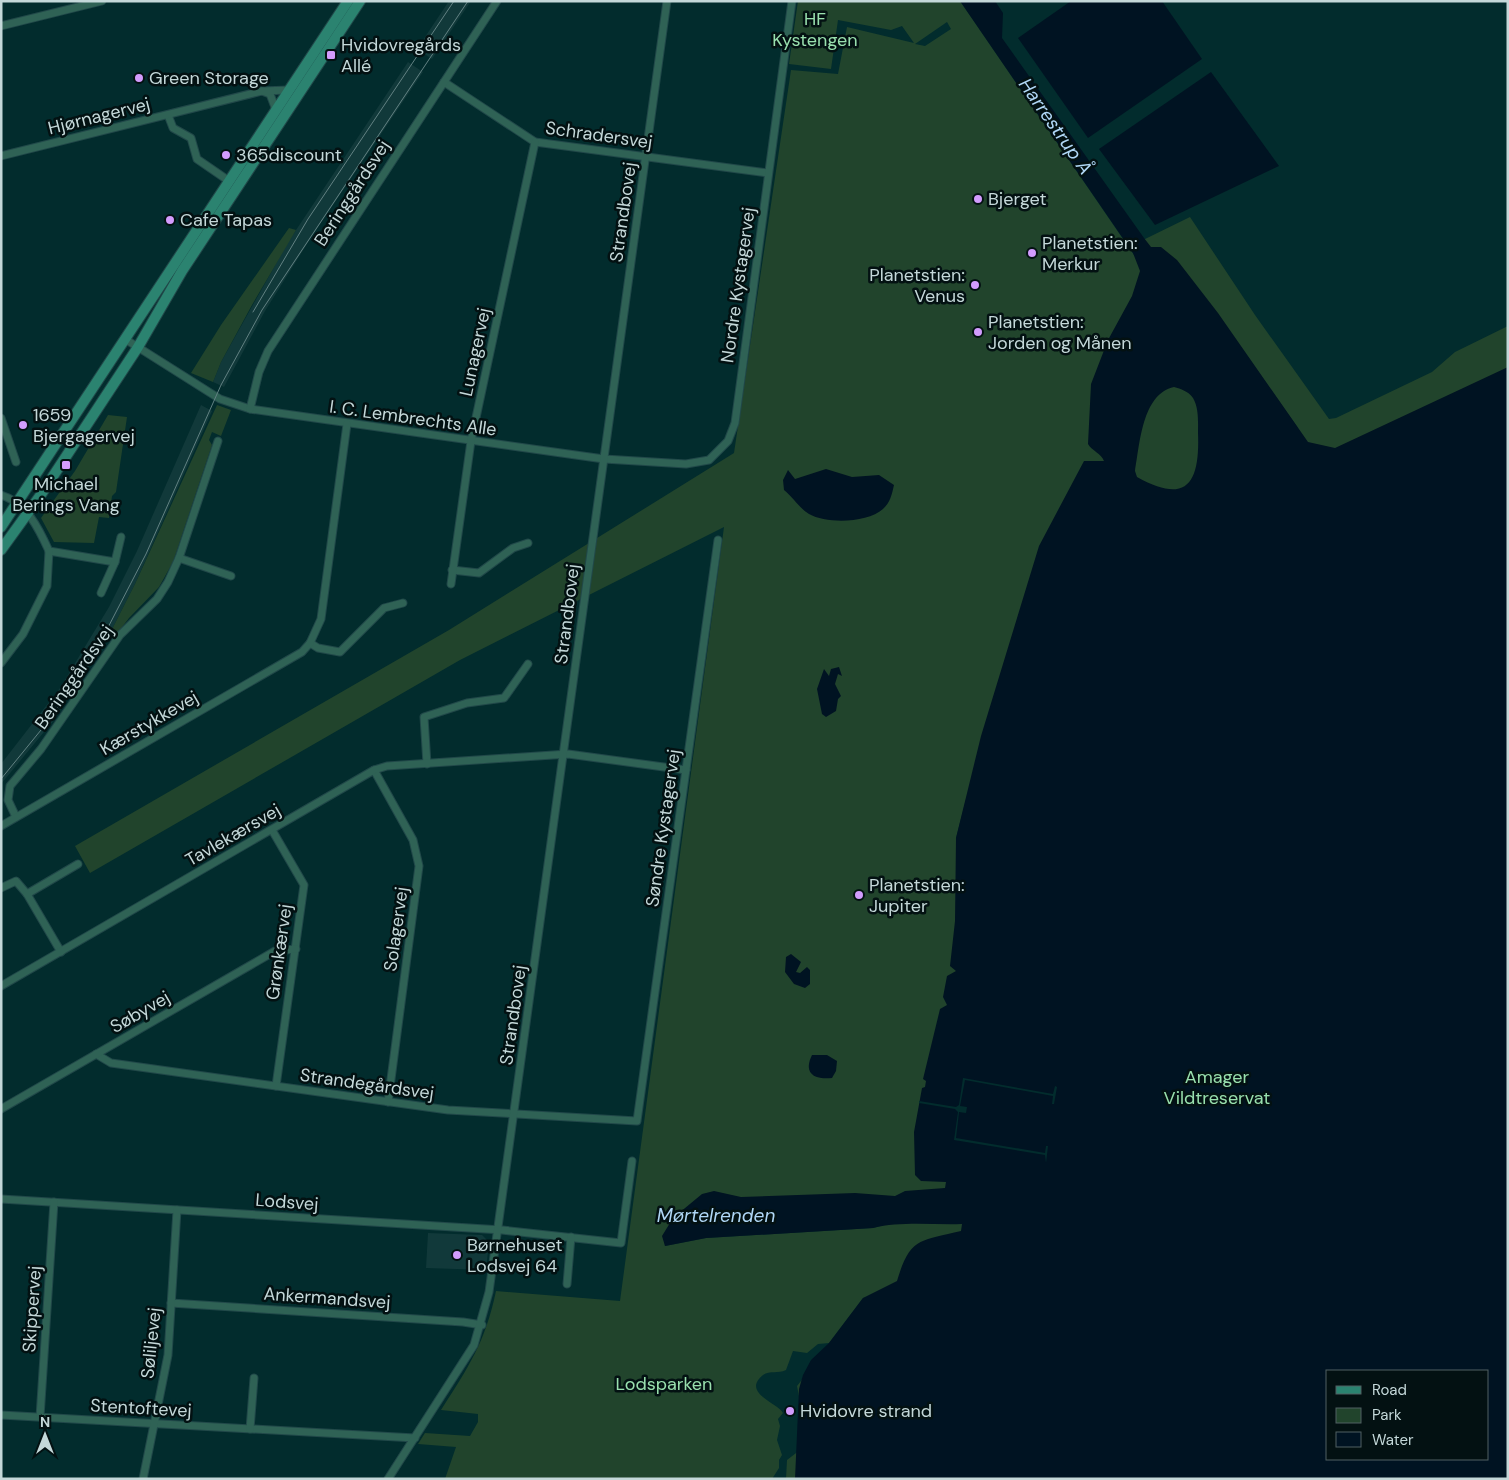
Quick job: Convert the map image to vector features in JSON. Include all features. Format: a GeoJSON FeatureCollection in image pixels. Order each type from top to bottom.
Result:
{"type":"FeatureCollection","features":[{"type":"Feature","properties":{"kind":"main road"},"geometry":{"type":"LineString","coordinates":[[1,527],[348,1]]}},
{"type":"Feature","properties":{"kind":"main road"},"geometry":{"type":"LineString","coordinates":[[1,550],[138,347],[188,263],[360,1]]}},
{"type":"Feature","properties":{"kind":"street"},"geometry":{"type":"LineString","coordinates":[[1,26],[102,1]]}},
{"type":"Feature","properties":{"kind":"street","name":"Beringgårdsvej"},"geometry":{"type":"LineString","coordinates":[[250,409],[259,372],[268,351],[497,1]]}},
{"type":"Feature","properties":{"kind":"street","name":"Strandbovej"},"geometry":{"type":"LineString","coordinates":[[388,1479],[465,1362],[482,1325],[489,1292],[667,1]]}},
{"type":"Feature","properties":{"kind":"street","name":"Nordre Kystagervej"},"geometry":{"type":"LineString","coordinates":[[604,458],[686,464],[708,460],[728,441],[735,420],[792,1]]}},
{"type":"Feature","properties":{"kind":"street","name":"Schradersvej"},"geometry":{"type":"LineString","coordinates":[[444,82],[536,142],[768,173]]}},
{"type":"Feature","properties":{"kind":"street","name":"Hjørnagervej"},"geometry":{"type":"LineString","coordinates":[[1,156],[262,91],[288,90]]}},
{"type":"Feature","properties":{"kind":"street"},"geometry":{"type":"LineString","coordinates":[[262,91],[270,94],[276,110]]}},
{"type":"Feature","properties":{"kind":"street"},"geometry":{"type":"LineString","coordinates":[[168,114],[173,128],[191,138],[197,159],[229,182]]}},
{"type":"Feature","properties":{"kind":"street","name":"Lunagervej"},"geometry":{"type":"LineString","coordinates":[[451,584],[471,441],[536,142]]}},
{"type":"Feature","properties":{"kind":"street","name":"I. C. Lembrechts Alle"},"geometry":{"type":"LineString","coordinates":[[125,340],[220,399],[250,409],[347,424],[604,458]]}},
{"type":"Feature","properties":{"kind":"street"},"geometry":{"type":"LineString","coordinates":[[1,418],[16,462]]}},
{"type":"Feature","properties":{"kind":"street","name":"Kærstykkevej"},"geometry":{"type":"LineString","coordinates":[[1,826],[302,652],[310,643],[321,619],[347,424]]}},
{"type":"Feature","properties":{"kind":"street","name":"Beringgårdsvej"},"geometry":{"type":"LineString","coordinates":[[16,817],[8,800],[10,786],[41,749],[120,635],[157,599],[179,558],[218,441]]}},
{"type":"Feature","properties":{"kind":"street"},"geometry":{"type":"LineString","coordinates":[[1,495],[18,503],[28,512],[49,552],[50,577],[22,634],[1,663]]}},
{"type":"Feature","properties":{"kind":"street"},"geometry":{"type":"LineString","coordinates":[[101,593],[115,562],[121,537]]}},
{"type":"Feature","properties":{"kind":"street","name":"Søndre Kystagervej"},"geometry":{"type":"LineString","coordinates":[[637,1121],[718,540]]}},
{"type":"Feature","properties":{"kind":"street"},"geometry":{"type":"LineString","coordinates":[[452,570],[479,573],[513,548],[528,543]]}},
{"type":"Feature","properties":{"kind":"street"},"geometry":{"type":"LineString","coordinates":[[49,552],[115,562]]}},
{"type":"Feature","properties":{"kind":"street"},"geometry":{"type":"LineString","coordinates":[[179,558],[231,576]]}},
{"type":"Feature","properties":{"kind":"street"},"geometry":{"type":"LineString","coordinates":[[310,643],[318,648],[340,652],[384,608],[404,603]]}},
{"type":"Feature","properties":{"kind":"street"},"geometry":{"type":"LineString","coordinates":[[427,764],[424,717],[467,703],[504,698],[528,664]]}},
{"type":"Feature","properties":{"kind":"street","name":"Tavlekærsvej"},"geometry":{"type":"LineString","coordinates":[[1,986],[374,770],[387,766],[564,754],[686,770]]}},
{"type":"Feature","properties":{"kind":"street","name":"Solagervej"},"geometry":{"type":"LineString","coordinates":[[374,770],[413,840],[419,866],[388,1102]]}},
{"type":"Feature","properties":{"kind":"street","name":"Grønkærvej"},"geometry":{"type":"LineString","coordinates":[[272,830],[304,885],[276,1086]]}},
{"type":"Feature","properties":{"kind":"street"},"geometry":{"type":"LineString","coordinates":[[27,894],[78,864]]}},
{"type":"Feature","properties":{"kind":"street"},"geometry":{"type":"LineString","coordinates":[[1,888],[16,880],[27,894],[62,952]]}},
{"type":"Feature","properties":{"kind":"street","name":"Søbyvej"},"geometry":{"type":"LineString","coordinates":[[1,1109],[275,951],[296,948]]}},
{"type":"Feature","properties":{"kind":"street","name":"Strandegårdsvej"},"geometry":{"type":"LineString","coordinates":[[96,1054],[111,1063],[448,1110],[637,1121]]}},
{"type":"Feature","properties":{"kind":"street","name":"Lodsvej"},"geometry":{"type":"LineString","coordinates":[[1,1199],[498,1230],[621,1242],[632,1161]]}},
{"type":"Feature","properties":{"kind":"street","name":"Skippervej"},"geometry":{"type":"LineString","coordinates":[[40,1417],[54,1202]]}},
{"type":"Feature","properties":{"kind":"street","name":"Søliljevej"},"geometry":{"type":"LineString","coordinates":[[143,1479],[168,1355],[177,1210]]}},
{"type":"Feature","properties":{"kind":"street"},"geometry":{"type":"LineString","coordinates":[[567,1284],[571,1238]]}},
{"type":"Feature","properties":{"kind":"street","name":"Ankermandsvej"},"geometry":{"type":"LineString","coordinates":[[171,1303],[453,1321],[482,1325]]}},
{"type":"Feature","properties":{"kind":"street"},"geometry":{"type":"LineString","coordinates":[[250,1429],[254,1378]]}},
{"type":"Feature","properties":{"kind":"street","name":"Stentoftevej"},"geometry":{"type":"LineString","coordinates":[[1,1415],[415,1438]]}},
{"type":"Feature","properties":{"kind":"shaded area"},"geometry":{"type":"Polygon","coordinates":[[[449,1],[471,1],[432,59],[417,49],[449,1]]]}},
{"type":"Feature","properties":{"kind":"shaded area"},"geometry":{"type":"Polygon","coordinates":[[[408,62],[423,72],[312,236],[265,311],[224,387],[213,382],[221,362],[288,242],[408,62]]]}},
{"type":"Feature","properties":{"kind":"shaded area"},"geometry":{"type":"Polygon","coordinates":[[[201,405],[212,411],[135,584],[106,641],[53,721],[1,784],[1,764],[60,688],[109,607],[137,551],[201,405]]]}},
{"type":"Feature","properties":{"kind":"shaded area","name":"Børnehuset Lodsvej 64"},"geometry":{"type":"Polygon","coordinates":[[[428,1233],[482,1235],[489,1242],[486,1270],[426,1268],[428,1233]]]}},
{"type":"Feature","properties":{"kind":"green space"},"geometry":{"type":"Polygon","coordinates":[[[798,1],[960,1],[1134,255],[1298,428],[1216,312],[1143,240],[1190,217],[1255,315],[1329,419],[1336,418],[1432,372],[1455,352],[1508,326],[1508,1479],[786,1479],[787,1460],[800,1450],[805,1427],[797,1386],[868,1297],[863,1298],[829,1343],[818,1344],[807,1353],[793,1351],[786,1370],[763,1375],[757,1381],[756,1387],[758,1392],[783,1413],[778,1419],[780,1426],[777,1440],[782,1455],[779,1460],[779,1468],[772,1479],[445,1479],[456,1447],[418,1444],[425,1433],[470,1436],[478,1422],[478,1414],[441,1410],[475,1354],[487,1325],[496,1291],[620,1301],[724,527],[460,660],[90,873],[75,846],[449,630],[734,453],[791,70],[838,74],[847,27],[914,43],[902,26],[891,30],[838,20],[831,69],[789,64],[798,1]],[[947,22],[915,44],[925,46],[951,29],[947,22]],[[966,799],[956,838],[956,877],[966,799]],[[892,1223],[664,1235],[665,1246],[706,1238],[873,1228],[892,1223]]]}},
{"type":"Feature","properties":{"kind":"green space"},"geometry":{"type":"Polygon","coordinates":[[[289,228],[296,230],[252,305],[221,362],[213,382],[191,373],[221,325],[289,228]]]}},
{"type":"Feature","properties":{"kind":"green space"},"geometry":{"type":"Polygon","coordinates":[[[217,405],[231,410],[221,436],[212,432],[209,440],[212,445],[173,562],[159,587],[129,618],[116,635],[106,641],[135,584],[217,405]]]}},
{"type":"Feature","properties":{"kind":"green space"},"geometry":{"type":"Polygon","coordinates":[[[108,415],[127,417],[116,492],[112,496],[109,518],[99,517],[94,543],[54,542],[41,518],[75,471],[108,415]]]}},
{"type":"Feature","properties":{"kind":"water","name":"Amager Vildtreservat"},"geometry":{"type":"Polygon","coordinates":[[[960,1],[995,1],[1003,13],[1002,38],[1144,238],[1151,247],[1161,247],[1177,260],[1218,313],[1308,442],[1335,448],[1508,367],[1508,1479],[795,1479],[799,1389],[803,1375],[811,1360],[829,1343],[863,1298],[897,1281],[912,1248],[926,1240],[961,1231],[962,1224],[906,1224],[873,1228],[706,1238],[665,1246],[662,1236],[673,1218],[702,1194],[714,1191],[741,1197],[855,1193],[895,1196],[905,1191],[945,1188],[946,1182],[921,1181],[915,1175],[914,1132],[922,1088],[925,1087],[926,1081],[923,1079],[940,1009],[947,1005],[943,997],[947,976],[956,971],[950,966],[955,921],[956,838],[981,736],[1039,546],[1084,461],[1104,461],[1088,444],[1091,384],[1108,340],[1132,296],[1140,271],[1133,253],[960,1]],[[1174,387],[1163,392],[1155,399],[1144,422],[1135,471],[1137,477],[1168,489],[1179,489],[1187,484],[1193,476],[1196,465],[1198,415],[1193,398],[1174,387]]]}},
{"type":"Feature","properties":{"kind":"water"},"geometry":{"type":"Polygon","coordinates":[[[1071,1],[1162,1],[1202,59],[1088,138],[1018,38],[1071,1]]]}},
{"type":"Feature","properties":{"kind":"water"},"geometry":{"type":"Polygon","coordinates":[[[1211,72],[1279,166],[1155,225],[1099,149],[1211,72]]]}},
{"type":"Feature","properties":{"kind":"water"},"geometry":{"type":"Polygon","coordinates":[[[826,469],[852,477],[879,475],[894,485],[889,501],[876,514],[857,519],[836,521],[809,514],[784,490],[783,480],[788,470],[795,479],[826,469]]]}},
{"type":"Feature","properties":{"kind":"water"},"geometry":{"type":"Polygon","coordinates":[[[839,667],[842,676],[838,674],[835,684],[841,696],[838,699],[836,711],[826,717],[822,714],[817,689],[824,669],[829,676],[831,669],[839,667]]]}},
{"type":"Feature","properties":{"kind":"water"},"geometry":{"type":"Polygon","coordinates":[[[791,954],[801,962],[796,972],[800,973],[807,967],[810,970],[810,984],[805,988],[794,984],[785,972],[786,957],[791,954]]]}},
{"type":"Feature","properties":{"kind":"water"},"geometry":{"type":"Polygon","coordinates":[[[812,1055],[827,1055],[837,1061],[836,1071],[832,1078],[820,1078],[812,1074],[809,1066],[812,1055]]]}},
{"type":"Feature","properties":{"kind":"pier"},"geometry":{"type":"Polygon","coordinates":[[[963,1078],[1053,1094],[1055,1086],[1057,1087],[1054,1104],[1052,1104],[1053,1096],[965,1080],[960,1106],[967,1107],[966,1113],[959,1112],[956,1138],[1045,1153],[1046,1146],[1048,1146],[1046,1163],[1045,1155],[954,1140],[958,1112],[955,1109],[919,1103],[919,1101],[956,1107],[959,1105],[963,1078]]]}},
{"type":"Feature","properties":{"kind":"tram line"},"geometry":{"type":"LineString","coordinates":[[253,312],[308,219],[454,1]]}},
{"type":"Feature","properties":{"kind":"tram line"},"geometry":{"type":"LineString","coordinates":[[1,779],[50,719],[102,639],[146,554],[221,385],[262,310],[468,1]]}},
{"type":"Feature","properties":{"kind":"place","name":"Hvidovregårds Allé"},"geometry":{"type":"Point","coordinates":[331,55]}},
{"type":"Feature","properties":{"kind":"place","name":"Green Storage"},"geometry":{"type":"Point","coordinates":[139,78]}},
{"type":"Feature","properties":{"kind":"place","name":"365discount"},"geometry":{"type":"Point","coordinates":[226,155]}},
{"type":"Feature","properties":{"kind":"place","name":"Bjerget"},"geometry":{"type":"Point","coordinates":[978,199]}},
{"type":"Feature","properties":{"kind":"place","name":"Cafe Tapas"},"geometry":{"type":"Point","coordinates":[170,220]}},
{"type":"Feature","properties":{"kind":"place","name":"Planetstien: Merkur"},"geometry":{"type":"Point","coordinates":[1032,253]}},
{"type":"Feature","properties":{"kind":"place","name":"Planetstien: Venus"},"geometry":{"type":"Point","coordinates":[975,285]}},
{"type":"Feature","properties":{"kind":"place","name":"Planetstien: Jorden og Månen"},"geometry":{"type":"Point","coordinates":[978,332]}},
{"type":"Feature","properties":{"kind":"place","name":"1659 Bjergagervej"},"geometry":{"type":"Point","coordinates":[23,425]}},
{"type":"Feature","properties":{"kind":"place","name":"Michael Berings Vang"},"geometry":{"type":"Point","coordinates":[66,465]}},
{"type":"Feature","properties":{"kind":"place","name":"Planetstien: Jupiter"},"geometry":{"type":"Point","coordinates":[859,895]}},
{"type":"Feature","properties":{"kind":"place","name":"Børnehuset Lodsvej 64"},"geometry":{"type":"Point","coordinates":[457,1255]}},
{"type":"Feature","properties":{"kind":"place","name":"Hvidovre strand"},"geometry":{"type":"Point","coordinates":[790,1411]}},
{"type":"Feature","properties":{"kind":"park label","name":"HF Kystengen"},"geometry":{"type":"Point","coordinates":[815,29]}},
{"type":"Feature","properties":{"kind":"park label","name":"Lodsparken"},"geometry":{"type":"Point","coordinates":[664,1384]}},
{"type":"Feature","properties":{"kind":"water label","name":"Harrestrup Å"},"geometry":{"type":"Point","coordinates":[1056,126]}},
{"type":"Feature","properties":{"kind":"water label","name":"Mørtelrenden"},"geometry":{"type":"Point","coordinates":[716,1215]}}]}
